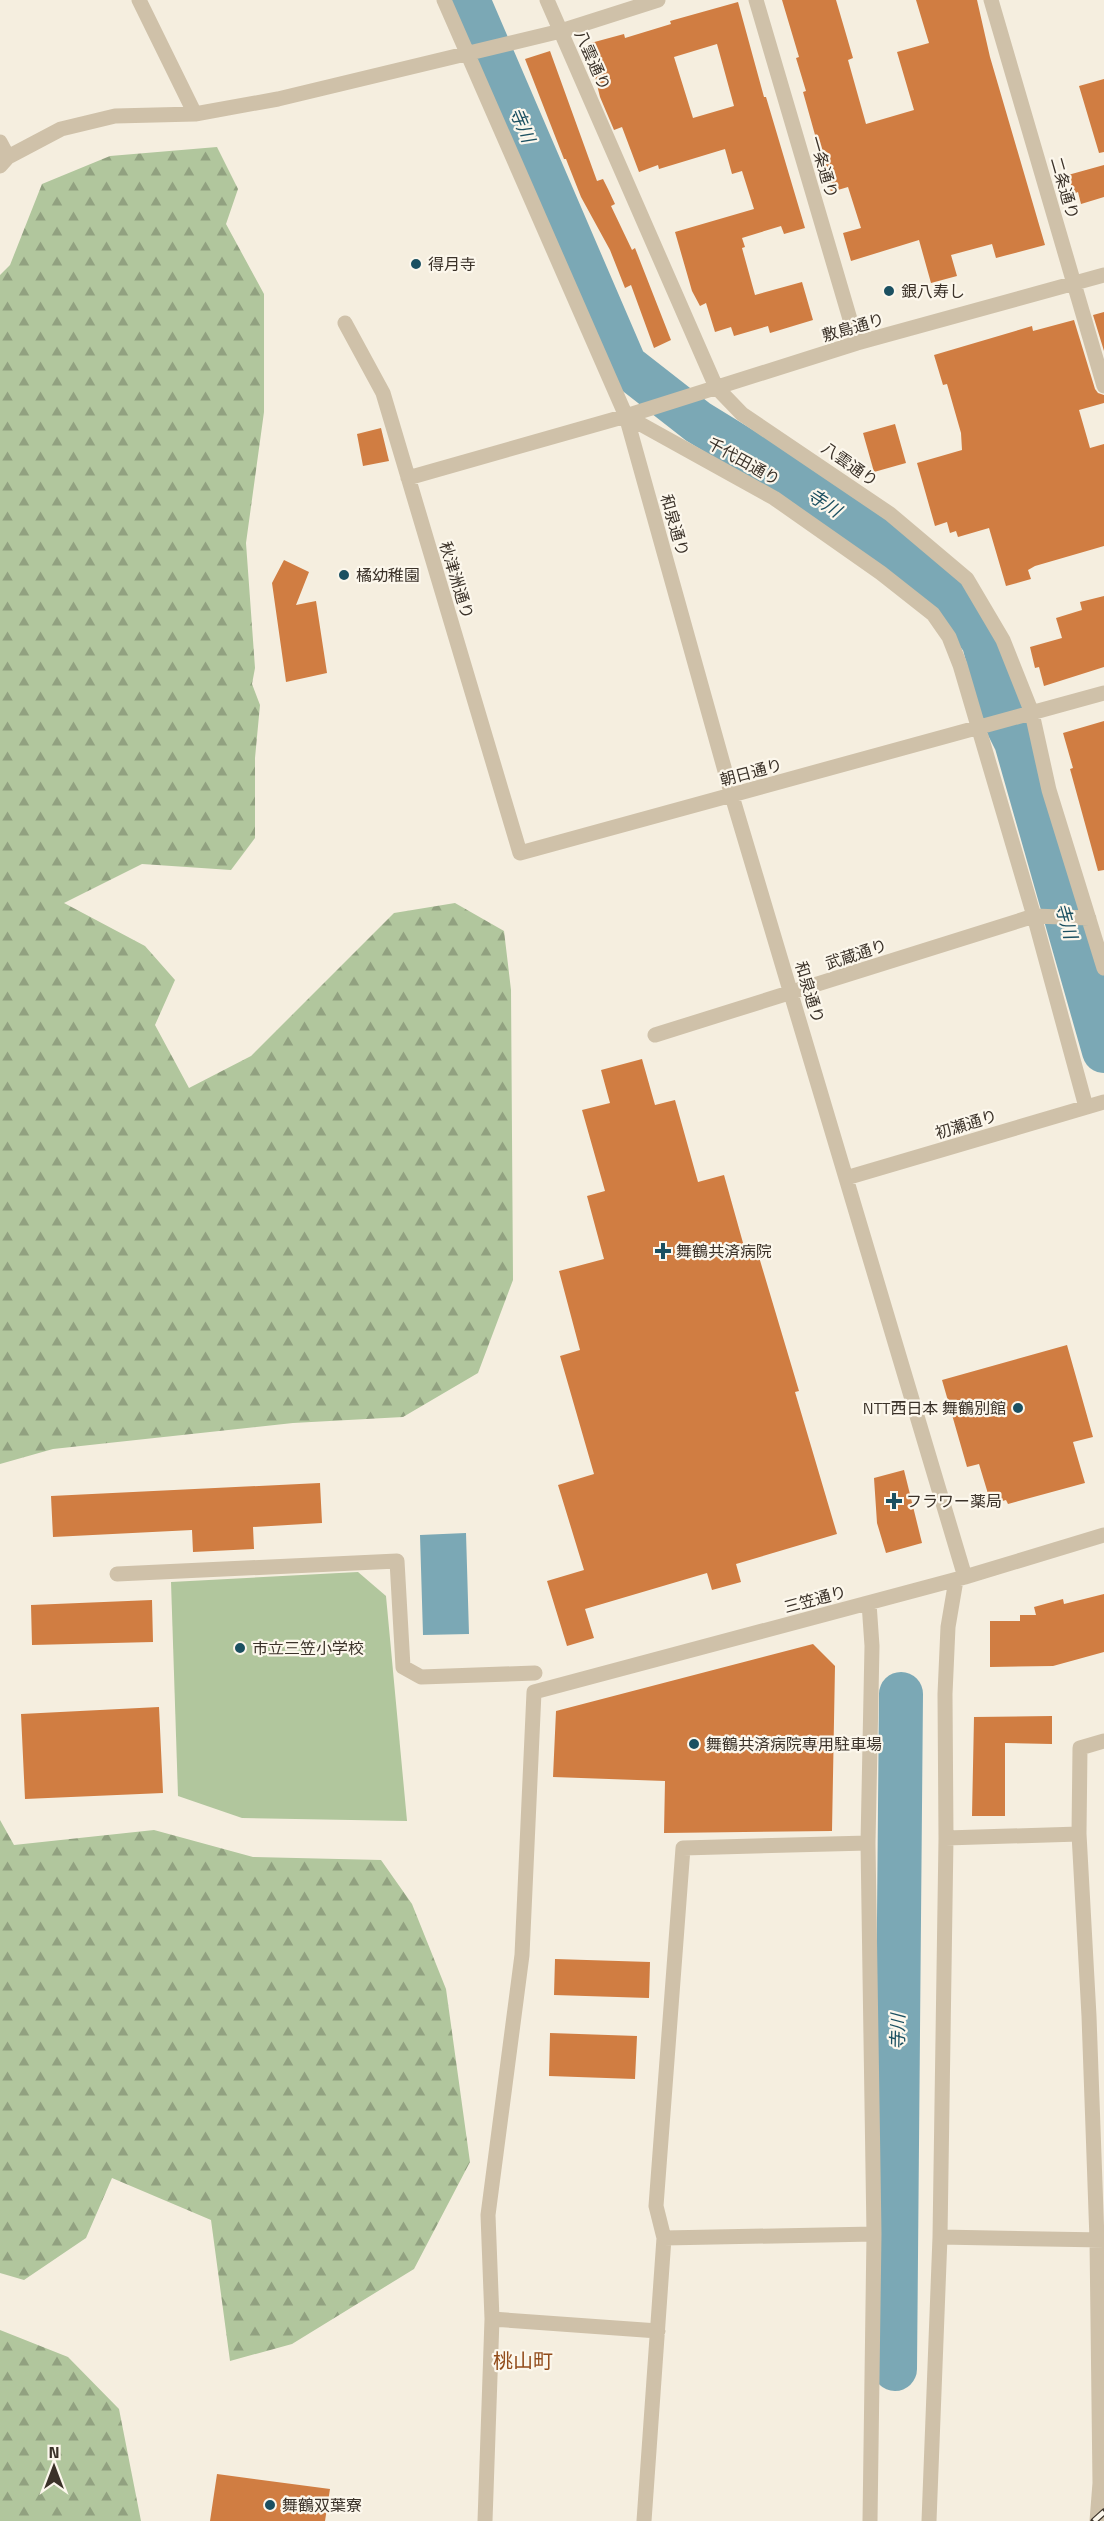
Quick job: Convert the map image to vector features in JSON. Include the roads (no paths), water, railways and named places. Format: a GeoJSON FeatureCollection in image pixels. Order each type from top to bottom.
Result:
{"type":"FeatureCollection","features":[{"type":"Feature","properties":{"kind":"street"},"geometry":{"type":"LineString","coordinates":[[139,0],[195,114]]}},
{"type":"Feature","properties":{"kind":"street"},"geometry":{"type":"LineString","coordinates":[[444,0],[626,416]]}},
{"type":"Feature","properties":{"kind":"street","name":"八雲通り"},"geometry":{"type":"LineString","coordinates":[[547,0],[716,387],[742,414],[890,514],[968,579],[1004,640],[1049,790],[1083,918],[1104,968]]}},
{"type":"Feature","properties":{"kind":"street"},"geometry":{"type":"LineString","coordinates":[[0,142],[4,162],[62,129],[115,116],[195,114],[288,97],[561,31],[658,0]]}},
{"type":"Feature","properties":{"kind":"street","name":"一条通り"},"geometry":{"type":"LineString","coordinates":[[756,0],[857,343]]}},
{"type":"Feature","properties":{"kind":"street","name":"二条通り"},"geometry":{"type":"LineString","coordinates":[[991,0],[1104,386]]}},
{"type":"Feature","properties":{"kind":"street","name":"敷島通り"},"geometry":{"type":"LineString","coordinates":[[408,478],[626,416],[857,343],[1104,275]]}},
{"type":"Feature","properties":{"kind":"street","name":"秋津洲通り"},"geometry":{"type":"LineString","coordinates":[[345,323],[383,393],[520,853]]}},
{"type":"Feature","properties":{"kind":"street","name":"千代田通り"},"geometry":{"type":"LineString","coordinates":[[626,416],[774,498],[881,573],[933,614],[949,637],[985,726],[1096,1104]]}},
{"type":"Feature","properties":{"kind":"street","name":"和泉通り"},"geometry":{"type":"LineString","coordinates":[[626,416],[732,796],[846,1178],[960,1578]]}},
{"type":"Feature","properties":{"kind":"street"},"geometry":{"type":"LineString","coordinates":[[1027,714],[1104,693]]}},
{"type":"Feature","properties":{"kind":"street","name":"朝日通り"},"geometry":{"type":"LineString","coordinates":[[520,853],[1027,714]]}},
{"type":"Feature","properties":{"kind":"street","name":"武蔵通り"},"geometry":{"type":"LineString","coordinates":[[655,1035],[1040,916],[1083,918]]}},
{"type":"Feature","properties":{"kind":"street","name":"初瀬通り"},"geometry":{"type":"LineString","coordinates":[[846,1178],[1096,1104]]}},
{"type":"Feature","properties":{"kind":"street","name":"三笠通り"},"geometry":{"type":"LineString","coordinates":[[492,2319],[488,2215],[522,1955],[534,1692],[960,1578],[1104,1535]]}},
{"type":"Feature","properties":{"kind":"street"},"geometry":{"type":"LineString","coordinates":[[117,1574],[398,1561],[403,1667],[421,1677],[535,1673]]}},
{"type":"Feature","properties":{"kind":"street"},"geometry":{"type":"LineString","coordinates":[[929,2521],[940,2237],[946,1838],[945,1694],[948,1627],[960,1578]]}},
{"type":"Feature","properties":{"kind":"street"},"geometry":{"type":"LineString","coordinates":[[869,1603],[872,1646],[868,1843],[874,2234],[870,2521]]}},
{"type":"Feature","properties":{"kind":"street"},"geometry":{"type":"LineString","coordinates":[[1097,2521],[1100,2483],[1101,2240],[1079,1834],[1080,1748],[1104,1741]]}},
{"type":"Feature","properties":{"kind":"street"},"geometry":{"type":"LineString","coordinates":[[946,1838],[1079,1834]]}},
{"type":"Feature","properties":{"kind":"street"},"geometry":{"type":"LineString","coordinates":[[644,2521],[664,2238],[656,2206],[683,1848],[868,1843]]}},
{"type":"Feature","properties":{"kind":"street"},"geometry":{"type":"LineString","coordinates":[[664,2238],[874,2234]]}},
{"type":"Feature","properties":{"kind":"street"},"geometry":{"type":"LineString","coordinates":[[940,2237],[1101,2240]]}},
{"type":"Feature","properties":{"kind":"street"},"geometry":{"type":"LineString","coordinates":[[485,2521],[492,2319],[658,2331]]}},
{"type":"Feature","properties":{"kind":"water"},"geometry":{"type":"Polygon","coordinates":[[[455,0],[487,0],[497,27],[470,35],[455,0]]]}},
{"type":"Feature","properties":{"kind":"water"},"geometry":{"type":"Polygon","coordinates":[[[466,1533],[469,1634],[423,1635],[420,1535],[466,1533]]]}},
{"type":"Feature","properties":{"kind":"waterway","name":"寺川"},"geometry":{"type":"LineString","coordinates":[[468,0],[625,365],[698,422],[889,544],[949,599],[983,640],[1005,720],[1016,742],[1104,1051]]}},
{"type":"Feature","properties":{"kind":"waterway","name":"寺川"},"geometry":{"type":"LineString","coordinates":[[895,2369],[901,1694]]}},
{"type":"Feature","properties":{"kind":"railway"},"geometry":{"type":"LineString","coordinates":[[1094,2521],[1104,2512]]}},
{"type":"Feature","properties":{"kind":"place","name":"得月寺"},"geometry":{"type":"Point","coordinates":[416,264]}},
{"type":"Feature","properties":{"kind":"place","name":"銀八寿し"},"geometry":{"type":"Point","coordinates":[889,291]}},
{"type":"Feature","properties":{"kind":"place","name":"橘幼稚園"},"geometry":{"type":"Point","coordinates":[344,575]}},
{"type":"Feature","properties":{"kind":"place","name":"舞鶴共済病院"},"geometry":{"type":"Point","coordinates":[663,1251]}},
{"type":"Feature","properties":{"kind":"place","name":"NTT西日本 舞鶴別館"},"geometry":{"type":"Point","coordinates":[1018,1408]}},
{"type":"Feature","properties":{"kind":"place","name":"フラワー薬局"},"geometry":{"type":"Point","coordinates":[894,1501]}},
{"type":"Feature","properties":{"kind":"place","name":"市立三笠小学校"},"geometry":{"type":"Point","coordinates":[240,1648]}},
{"type":"Feature","properties":{"kind":"place","name":"舞鶴共済病院専用駐車場"},"geometry":{"type":"Point","coordinates":[694,1744]}},
{"type":"Feature","properties":{"kind":"place","name":"舞鶴双葉寮"},"geometry":{"type":"Point","coordinates":[270,2505]}},
{"type":"Feature","properties":{"kind":"district","name":"桃山町"},"geometry":{"type":"Point","coordinates":[523,2361]}}]}
